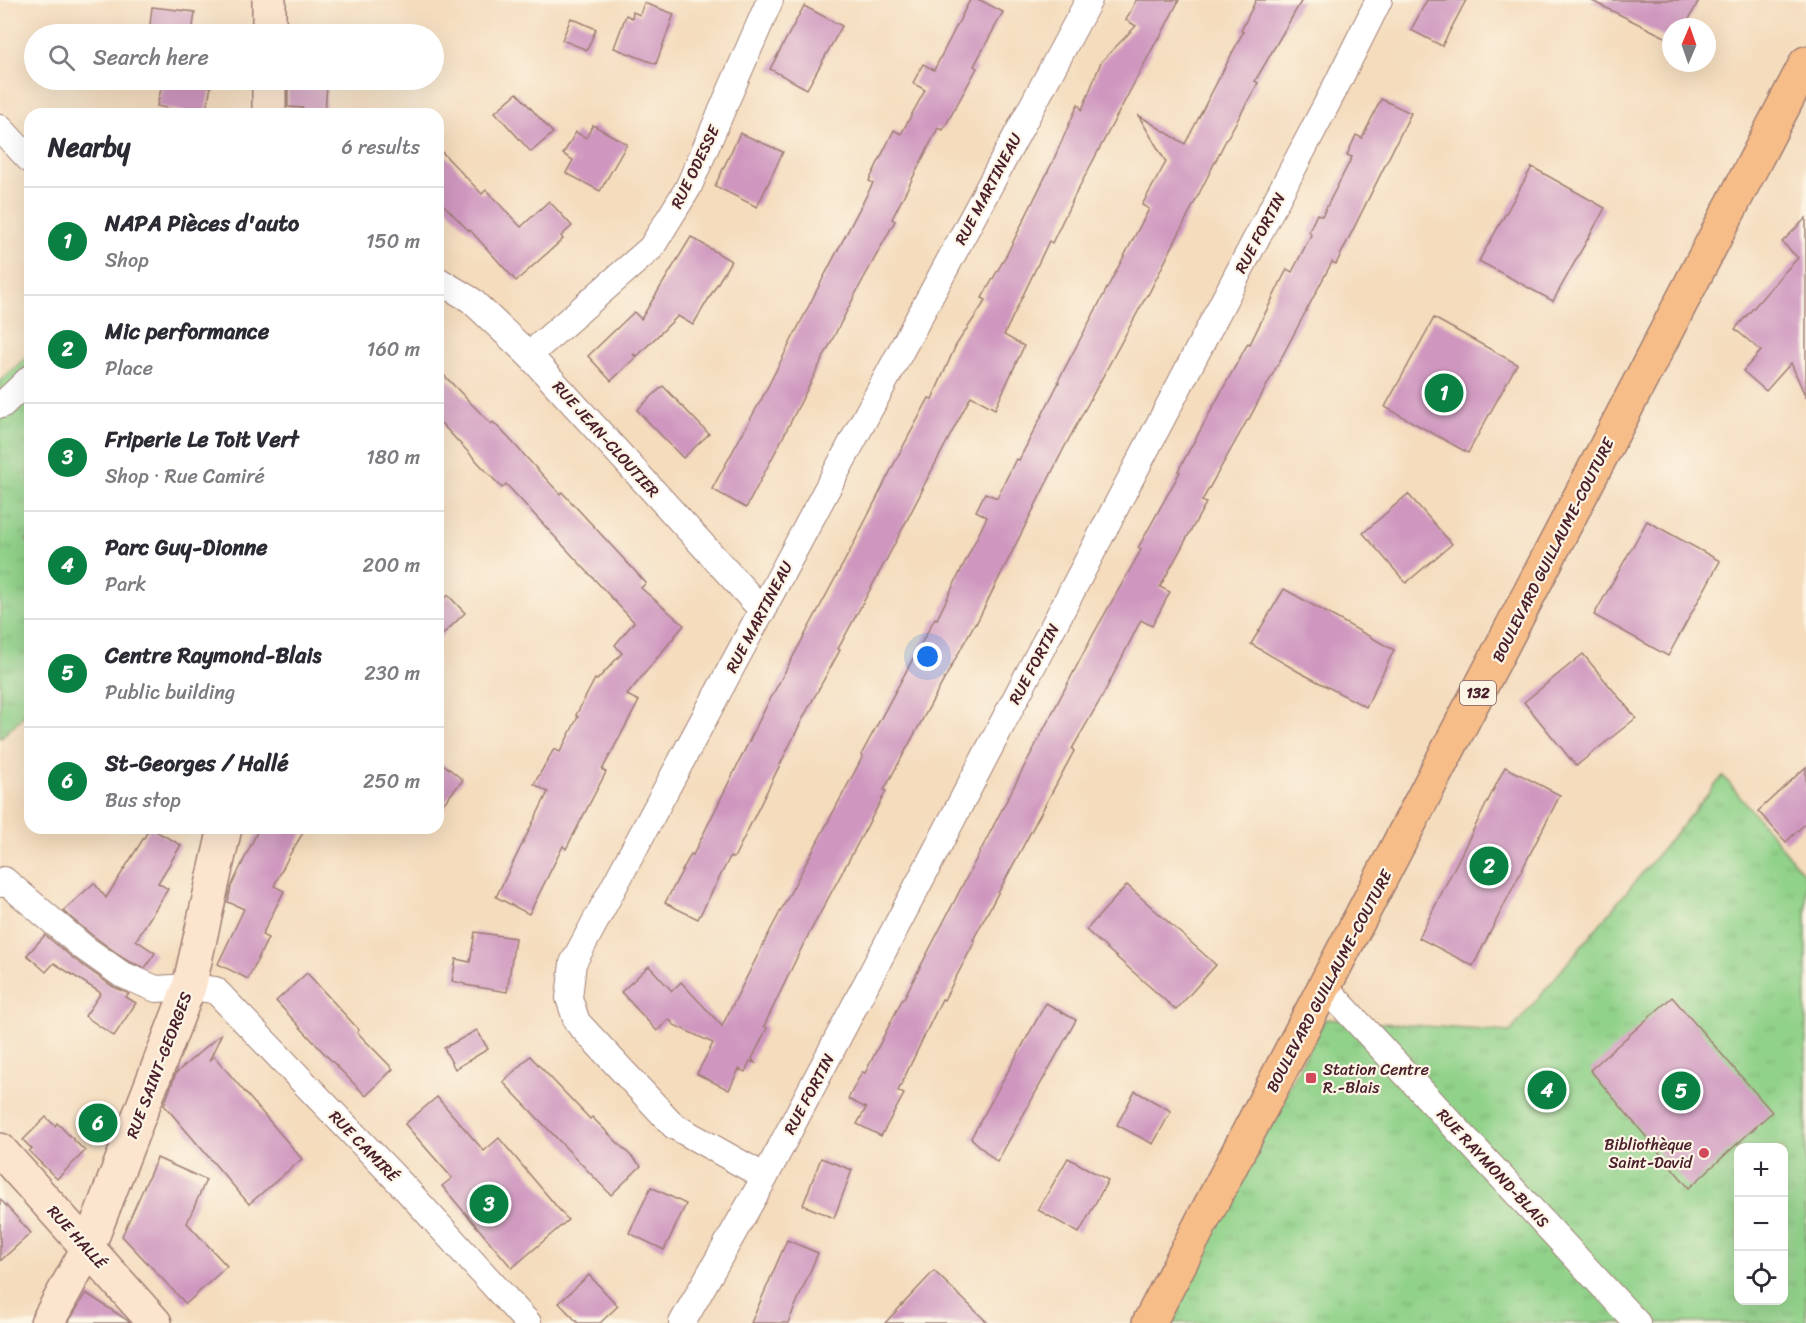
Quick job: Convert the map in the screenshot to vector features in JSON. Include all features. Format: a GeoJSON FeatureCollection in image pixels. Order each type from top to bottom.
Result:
{"type":"FeatureCollection","features":[{"type":"Feature","properties":{"kind":"main road","name":"BOULEVARD GUILLAUME-COUTURE"},"geometry":{"type":"LineString","coordinates":[[1149,1323],[1806,63]]}},
{"type":"Feature","properties":{"kind":"street"},"geometry":{"type":"LineString","coordinates":[[269,0],[269,24]]}},
{"type":"Feature","properties":{"kind":"street","name":"RUE ODESSE"},"geometry":{"type":"LineString","coordinates":[[529,355],[651,248],[688,188],[770,0]]}},
{"type":"Feature","properties":{"kind":"street","name":"RUE MARTINEAU"},"geometry":{"type":"LineString","coordinates":[[765,1177],[674,1125],[577,1022],[569,998],[573,963],[1089,0]]}},
{"type":"Feature","properties":{"kind":"street","name":"RUE FORTIN"},"geometry":{"type":"LineString","coordinates":[[682,1323],[765,1177],[1379,0]]}},
{"type":"Feature","properties":{"kind":"street"},"geometry":{"type":"LineString","coordinates":[[269,90],[269,108]]}},
{"type":"Feature","properties":{"kind":"street"},"geometry":{"type":"LineString","coordinates":[[0,128],[24,154]]}},
{"type":"Feature","properties":{"kind":"street","name":"RUE JEAN-CLOUTIER"},"geometry":{"type":"LineString","coordinates":[[444,284],[471,300],[529,355],[763,611]]}},
{"type":"Feature","properties":{"kind":"street"},"geometry":{"type":"LineString","coordinates":[[0,404],[2,405],[24,384]]}},
{"type":"Feature","properties":{"kind":"street","name":"RUE SAINT-GEORGES"},"geometry":{"type":"LineString","coordinates":[[47,1323],[88,1248],[189,987],[224,834]]}},
{"type":"Feature","properties":{"kind":"street","name":"RUE CAMIRÉ"},"geometry":{"type":"LineString","coordinates":[[0,884],[4,880],[82,947],[121,974],[156,989],[189,987],[215,990],[406,1190],[528,1323]]}},
{"type":"Feature","properties":{"kind":"street","name":"RUE RAYMOND-BLAIS"},"geometry":{"type":"LineString","coordinates":[[1325,987],[1637,1323]]}},
{"type":"Feature","properties":{"kind":"street","name":"RUE HALLÉ"},"geometry":{"type":"LineString","coordinates":[[0,1150],[155,1323]]}},
{"type":"Feature","properties":{"kind":"green space"},"geometry":{"type":"Polygon","coordinates":[[[24,359],[24,716],[0,738],[0,381],[24,359]]]}},
{"type":"Feature","properties":{"kind":"green space"},"geometry":{"type":"Polygon","coordinates":[[[1723,776],[1806,876],[1806,1323],[1163,1323],[1325,1019],[1510,1032],[1723,776]]]}},
{"type":"Feature","properties":{"kind":"building"},"geometry":{"type":"Polygon","coordinates":[[[970,0],[980,0],[1003,12],[974,66],[977,68],[943,130],[938,128],[892,219],[895,221],[746,508],[712,489],[762,398],[873,183],[869,181],[894,130],[901,134],[925,90],[913,83],[923,64],[934,70],[970,0]]]}},
{"type":"Feature","properties":{"kind":"building"},"geometry":{"type":"Polygon","coordinates":[[[1136,0],[1179,0],[1075,195],[1052,243],[1049,241],[1004,335],[1024,346],[995,409],[971,396],[838,649],[840,650],[804,716],[734,858],[730,857],[698,919],[665,903],[691,854],[693,855],[766,707],[898,456],[929,398],[932,399],[956,345],[986,300],[982,298],[1007,254],[1078,104],[1082,110],[1101,62],[1136,26],[1126,20],[1136,0]]]}},
{"type":"Feature","properties":{"kind":"building"},"geometry":{"type":"Polygon","coordinates":[[[1256,0],[1302,0],[1255,81],[1258,83],[1224,144],[1148,295],[1064,448],[976,624],[884,790],[886,791],[803,945],[764,1026],[767,1028],[752,1059],[755,1063],[750,1061],[745,1072],[739,1069],[729,1090],[697,1074],[713,1043],[674,1025],[669,1019],[657,1031],[621,992],[649,966],[672,991],[681,982],[722,1026],[863,756],[861,755],[935,618],[937,619],[987,517],[976,511],[985,493],[997,498],[1016,459],[1019,460],[1149,209],[1142,205],[1166,162],[1138,115],[1185,144],[1243,32],[1241,31],[1256,0]]]}},
{"type":"Feature","properties":{"kind":"building"},"geometry":{"type":"Polygon","coordinates":[[[1427,0],[1466,0],[1442,46],[1411,30],[1427,0]]]}},
{"type":"Feature","properties":{"kind":"building"},"geometry":{"type":"Polygon","coordinates":[[[1590,0],[1699,0],[1690,18],[1662,18],[1662,36],[1590,0]]]}},
{"type":"Feature","properties":{"kind":"building"},"geometry":{"type":"Polygon","coordinates":[[[644,3],[674,14],[656,64],[614,48],[626,15],[632,18],[633,12],[640,15],[644,3]]]}},
{"type":"Feature","properties":{"kind":"building"},"geometry":{"type":"Polygon","coordinates":[[[804,6],[842,26],[807,89],[770,69],[804,6]]]}},
{"type":"Feature","properties":{"kind":"building"},"geometry":{"type":"Polygon","coordinates":[[[152,7],[195,12],[193,24],[150,24],[152,7]]]}},
{"type":"Feature","properties":{"kind":"building"},"geometry":{"type":"Polygon","coordinates":[[[571,18],[596,29],[587,50],[562,40],[571,18]]]}},
{"type":"Feature","properties":{"kind":"building"},"geometry":{"type":"Polygon","coordinates":[[[161,90],[210,90],[206,108],[157,106],[161,90]]]}},
{"type":"Feature","properties":{"kind":"building"},"geometry":{"type":"Polygon","coordinates":[[[288,90],[327,90],[325,108],[288,107],[288,90]]]}},
{"type":"Feature","properties":{"kind":"building"},"geometry":{"type":"Polygon","coordinates":[[[517,93],[553,133],[531,152],[495,112],[517,93]]]}},
{"type":"Feature","properties":{"kind":"building"},"geometry":{"type":"Polygon","coordinates":[[[1381,99],[1411,113],[1336,264],[1332,262],[1249,419],[1202,501],[1206,503],[1160,587],[1170,592],[1152,626],[1141,620],[973,940],[975,941],[944,1000],[942,999],[898,1091],[904,1094],[881,1136],[857,1124],[866,1108],[848,1099],[862,1072],[865,1073],[1094,633],[1141,550],[1138,548],[1180,472],[1178,471],[1248,343],[1250,344],[1287,269],[1292,272],[1311,235],[1309,231],[1317,214],[1322,216],[1352,157],[1347,155],[1356,135],[1362,138],[1381,99]]]}},
{"type":"Feature","properties":{"kind":"building"},"geometry":{"type":"Polygon","coordinates":[[[593,125],[627,144],[600,191],[566,173],[573,160],[563,154],[576,132],[586,138],[593,125]]]}},
{"type":"Feature","properties":{"kind":"building"},"geometry":{"type":"Polygon","coordinates":[[[740,133],[783,152],[757,207],[715,186],[740,133]]]}},
{"type":"Feature","properties":{"kind":"building"},"geometry":{"type":"Polygon","coordinates":[[[444,154],[482,194],[486,190],[521,227],[549,201],[572,226],[561,236],[563,239],[516,281],[444,205],[444,154]]]}},
{"type":"Feature","properties":{"kind":"building"},"geometry":{"type":"Polygon","coordinates":[[[1532,167],[1605,208],[1553,301],[1479,261],[1532,167]]]}},
{"type":"Feature","properties":{"kind":"building"},"geometry":{"type":"Polygon","coordinates":[[[1806,218],[1806,398],[1791,363],[1766,391],[1743,371],[1761,351],[1735,329],[1798,258],[1782,242],[1806,218]]]}},
{"type":"Feature","properties":{"kind":"building"},"geometry":{"type":"Polygon","coordinates":[[[691,237],[731,261],[693,325],[678,316],[637,356],[633,354],[636,357],[611,381],[588,356],[634,312],[641,319],[691,237]]]}},
{"type":"Feature","properties":{"kind":"building"},"geometry":{"type":"Polygon","coordinates":[[[1434,318],[1517,364],[1468,453],[1385,407],[1434,318]]]}},
{"type":"Feature","properties":{"kind":"building"},"geometry":{"type":"Polygon","coordinates":[[[444,375],[491,424],[493,422],[503,432],[560,494],[562,492],[646,583],[641,588],[684,625],[627,695],[639,701],[602,770],[606,772],[566,849],[563,846],[529,914],[496,897],[548,792],[534,784],[554,749],[560,752],[595,679],[597,680],[622,653],[615,645],[634,622],[506,484],[502,488],[444,426],[444,375]]]}},
{"type":"Feature","properties":{"kind":"building"},"geometry":{"type":"Polygon","coordinates":[[[663,386],[709,434],[683,458],[637,410],[663,386]]]}},
{"type":"Feature","properties":{"kind":"building"},"geometry":{"type":"Polygon","coordinates":[[[1408,494],[1452,544],[1406,583],[1363,533],[1408,494]]]}},
{"type":"Feature","properties":{"kind":"building"},"geometry":{"type":"Polygon","coordinates":[[[1647,521],[1720,561],[1668,656],[1594,615],[1647,521]]]}},
{"type":"Feature","properties":{"kind":"building"},"geometry":{"type":"Polygon","coordinates":[[[1284,589],[1394,650],[1366,707],[1251,644],[1284,589]]]}},
{"type":"Feature","properties":{"kind":"building"},"geometry":{"type":"Polygon","coordinates":[[[448,595],[465,613],[444,633],[444,599],[448,595]]]}},
{"type":"Feature","properties":{"kind":"building"},"geometry":{"type":"Polygon","coordinates":[[[1583,654],[1636,718],[1576,766],[1524,702],[1583,654]]]}},
{"type":"Feature","properties":{"kind":"building"},"geometry":{"type":"Polygon","coordinates":[[[444,765],[463,780],[444,803],[444,765]]]}},
{"type":"Feature","properties":{"kind":"building"},"geometry":{"type":"Polygon","coordinates":[[[1505,767],[1560,795],[1473,966],[1419,938],[1505,767]]]}},
{"type":"Feature","properties":{"kind":"building"},"geometry":{"type":"Polygon","coordinates":[[[1806,767],[1806,823],[1786,842],[1758,811],[1806,767]]]}},
{"type":"Feature","properties":{"kind":"building"},"geometry":{"type":"Polygon","coordinates":[[[146,834],[161,834],[181,845],[158,883],[168,889],[136,940],[155,953],[145,968],[128,961],[63,911],[94,883],[106,898],[146,834]]]}},
{"type":"Feature","properties":{"kind":"building"},"geometry":{"type":"Polygon","coordinates":[[[256,834],[302,834],[274,886],[284,891],[262,935],[268,938],[248,979],[218,964],[244,909],[228,902],[231,887],[256,834]]]}},
{"type":"Feature","properties":{"kind":"building"},"geometry":{"type":"Polygon","coordinates":[[[1127,885],[1216,965],[1176,1010],[1086,930],[1127,885]]]}},
{"type":"Feature","properties":{"kind":"building"},"geometry":{"type":"Polygon","coordinates":[[[475,932],[515,938],[507,992],[452,981],[456,959],[470,962],[475,932]]]}},
{"type":"Feature","properties":{"kind":"building"},"geometry":{"type":"Polygon","coordinates":[[[45,935],[112,986],[129,994],[126,997],[136,1003],[114,1036],[85,1016],[101,993],[54,963],[46,972],[27,955],[45,935]]]}},
{"type":"Feature","properties":{"kind":"building"},"geometry":{"type":"Polygon","coordinates":[[[307,973],[359,1030],[357,1032],[393,1069],[366,1096],[276,1001],[307,973]]]}},
{"type":"Feature","properties":{"kind":"building"},"geometry":{"type":"Polygon","coordinates":[[[1672,997],[1772,1112],[1738,1143],[1734,1143],[1734,1147],[1689,1188],[1590,1070],[1672,997]]]}},
{"type":"Feature","properties":{"kind":"building"},"geometry":{"type":"Polygon","coordinates":[[[1046,1003],[1076,1020],[997,1162],[971,1138],[1046,1003]]]}},
{"type":"Feature","properties":{"kind":"building"},"geometry":{"type":"Polygon","coordinates":[[[477,1030],[488,1049],[455,1069],[444,1048],[477,1030]]]}},
{"type":"Feature","properties":{"kind":"building"},"geometry":{"type":"Polygon","coordinates":[[[222,1033],[209,1061],[214,1056],[302,1159],[249,1204],[164,1105],[176,1073],[222,1033]]]}},
{"type":"Feature","properties":{"kind":"building"},"geometry":{"type":"Polygon","coordinates":[[[530,1056],[590,1119],[592,1117],[641,1166],[611,1195],[503,1082],[530,1056]]]}},
{"type":"Feature","properties":{"kind":"building"},"geometry":{"type":"Polygon","coordinates":[[[1135,1091],[1171,1111],[1153,1144],[1117,1125],[1135,1091]]]}},
{"type":"Feature","properties":{"kind":"building"},"geometry":{"type":"Polygon","coordinates":[[[437,1097],[484,1151],[499,1138],[568,1220],[512,1268],[442,1186],[452,1178],[405,1124],[437,1097]]]}},
{"type":"Feature","properties":{"kind":"building"},"geometry":{"type":"Polygon","coordinates":[[[46,1117],[55,1126],[57,1123],[85,1151],[57,1179],[29,1151],[32,1149],[23,1140],[46,1117]]]}},
{"type":"Feature","properties":{"kind":"building"},"geometry":{"type":"Polygon","coordinates":[[[157,1158],[206,1180],[187,1223],[227,1266],[186,1304],[122,1236],[157,1158]]]}},
{"type":"Feature","properties":{"kind":"building"},"geometry":{"type":"Polygon","coordinates":[[[821,1158],[852,1170],[834,1218],[803,1205],[821,1158]]]}},
{"type":"Feature","properties":{"kind":"building"},"geometry":{"type":"Polygon","coordinates":[[[1068,1158],[1108,1180],[1079,1233],[1038,1210],[1068,1158]]]}},
{"type":"Feature","properties":{"kind":"building"},"geometry":{"type":"Polygon","coordinates":[[[651,1187],[686,1204],[664,1250],[629,1233],[651,1187]]]}},
{"type":"Feature","properties":{"kind":"building"},"geometry":{"type":"Polygon","coordinates":[[[0,1199],[31,1233],[0,1261],[0,1199]]]}},
{"type":"Feature","properties":{"kind":"building"},"geometry":{"type":"Polygon","coordinates":[[[787,1240],[818,1253],[788,1323],[751,1323],[787,1240]]]}},
{"type":"Feature","properties":{"kind":"building"},"geometry":{"type":"Polygon","coordinates":[[[934,1271],[988,1323],[885,1323],[934,1271]]]}},
{"type":"Feature","properties":{"kind":"building"},"geometry":{"type":"Polygon","coordinates":[[[589,1275],[618,1306],[600,1323],[578,1323],[559,1303],[589,1275]]]}},
{"type":"Feature","properties":{"kind":"building"},"geometry":{"type":"Polygon","coordinates":[[[86,1293],[127,1320],[130,1323],[68,1323],[86,1293]]]}},
{"type":"Feature","properties":{"kind":"place","name":"NAPA Pièces d'auto"},"geometry":{"type":"Point","coordinates":[1444,393]}},
{"type":"Feature","properties":{"kind":"place","name":"Mic performance"},"geometry":{"type":"Point","coordinates":[1489,866]}},
{"type":"Feature","properties":{"kind":"place","name":"Station Centre R.-Blais"},"geometry":{"type":"Point","coordinates":[1311,1078]}},
{"type":"Feature","properties":{"kind":"place","name":"Parc Guy-Dionne"},"geometry":{"type":"Point","coordinates":[1547,1090]}},
{"type":"Feature","properties":{"kind":"place","name":"Centre Raymond-Blais"},"geometry":{"type":"Point","coordinates":[1681,1091]}},
{"type":"Feature","properties":{"kind":"place","name":"St-Georges / Hallé"},"geometry":{"type":"Point","coordinates":[98,1123]}},
{"type":"Feature","properties":{"kind":"place","name":"Bibliothèque Saint-David"},"geometry":{"type":"Point","coordinates":[1704,1153]}},
{"type":"Feature","properties":{"kind":"place","name":"Friperie Le Toit Vert"},"geometry":{"type":"Point","coordinates":[489,1204]}}]}
